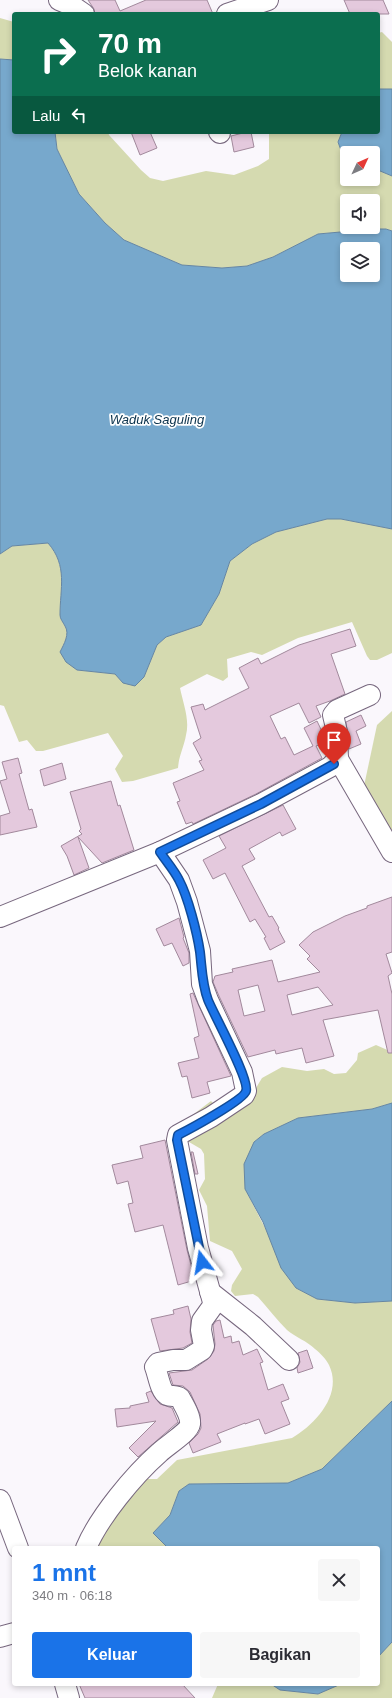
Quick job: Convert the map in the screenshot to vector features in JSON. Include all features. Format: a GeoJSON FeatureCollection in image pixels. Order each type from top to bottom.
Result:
{"type":"FeatureCollection","features":[{"type":"Feature","properties":{"kind":"street"},"geometry":{"type":"LineString","coordinates":[[59,0],[71,4],[81,12]]}},
{"type":"Feature","properties":{"kind":"street"},"geometry":{"type":"LineString","coordinates":[[233,12],[268,0]]}},
{"type":"Feature","properties":{"kind":"street"},"geometry":{"type":"LineString","coordinates":[[370,695],[337,710],[334,715],[337,732],[338,759],[392,852]]}},
{"type":"Feature","properties":{"kind":"street"},"geometry":{"type":"LineString","coordinates":[[0,917],[160,852],[261,804],[330,767],[338,759]]}},
{"type":"Feature","properties":{"kind":"street"},"geometry":{"type":"LineString","coordinates":[[87,1546],[124,1490],[150,1460],[168,1444],[185,1432],[190,1425],[190,1420],[180,1398],[169,1395],[165,1392],[155,1367],[158,1364],[165,1362],[186,1360],[202,1350],[204,1346],[201,1330],[202,1321],[212,1307],[213,1302],[198,1248],[177,1140],[178,1135],[211,1117],[244,1095],[246,1088],[242,1072],[202,984],[200,952],[187,902],[179,880],[160,852]]}},
{"type":"Feature","properties":{"kind":"street"},"geometry":{"type":"LineString","coordinates":[[210,1292],[253,1326],[289,1360]]}},
{"type":"Feature","properties":{"kind":"street"},"geometry":{"type":"LineString","coordinates":[[0,1500],[17,1546]]}},
{"type":"Feature","properties":{"kind":"street"},"geometry":{"type":"LineString","coordinates":[[0,1637],[12,1634]]}},
{"type":"Feature","properties":{"kind":"street"},"geometry":{"type":"LineString","coordinates":[[66,1686],[70,1698]]}},
{"type":"Feature","properties":{"kind":"green space"},"geometry":{"type":"Polygon","coordinates":[[[0,18],[12,21],[12,60],[0,59],[0,18]]]}},
{"type":"Feature","properties":{"kind":"green space"},"geometry":{"type":"Polygon","coordinates":[[[380,32],[382,32],[392,42],[392,89],[380,89],[380,32]]]}},
{"type":"Feature","properties":{"kind":"green space"},"geometry":{"type":"Polygon","coordinates":[[[55,134],[109,134],[150,178],[163,181],[206,171],[234,175],[258,166],[269,159],[269,134],[341,134],[338,142],[340,148],[340,186],[380,186],[380,171],[392,176],[392,231],[380,229],[380,194],[340,194],[340,232],[318,234],[273,257],[247,266],[222,268],[182,265],[124,240],[105,223],[79,194],[57,149],[55,134]]]}},
{"type":"Feature","properties":{"kind":"green space"},"geometry":{"type":"Polygon","coordinates":[[[327,519],[341,519],[392,529],[392,653],[377,660],[370,660],[352,622],[298,638],[262,655],[251,652],[227,659],[228,677],[223,681],[207,674],[180,688],[186,712],[187,729],[178,768],[133,781],[122,782],[115,769],[123,756],[108,733],[43,751],[36,751],[27,740],[19,742],[4,706],[0,705],[0,554],[12,546],[48,543],[58,560],[62,578],[60,616],[67,632],[66,639],[60,652],[77,670],[115,674],[123,683],[144,677],[157,645],[166,637],[201,625],[219,594],[230,561],[252,544],[276,532],[327,519]]]}},
{"type":"Feature","properties":{"kind":"green space"},"geometry":{"type":"Polygon","coordinates":[[[392,711],[392,831],[375,816],[364,786],[377,725],[392,711]]]}},
{"type":"Feature","properties":{"kind":"green space"},"geometry":{"type":"Polygon","coordinates":[[[376,1045],[392,1052],[392,1103],[372,1109],[298,1118],[264,1134],[254,1142],[245,1189],[296,1288],[317,1299],[355,1303],[392,1301],[392,1401],[322,1469],[288,1483],[189,1484],[179,1491],[170,1515],[153,1533],[166,1546],[93,1546],[141,1479],[157,1479],[177,1460],[292,1438],[310,1425],[325,1407],[330,1397],[332,1376],[325,1358],[312,1346],[287,1330],[258,1297],[253,1294],[235,1296],[231,1291],[232,1285],[242,1269],[232,1251],[210,1241],[207,1206],[199,1190],[205,1179],[204,1154],[201,1149],[189,1142],[178,1126],[211,1101],[216,1106],[253,1093],[262,1078],[282,1067],[307,1071],[324,1069],[334,1074],[346,1073],[357,1060],[358,1053],[376,1045]]]}},
{"type":"Feature","properties":{"kind":"green space"},"geometry":{"type":"Polygon","coordinates":[[[392,1642],[392,1698],[212,1698],[217,1686],[274,1686],[280,1690],[318,1694],[336,1686],[380,1686],[380,1655],[392,1642]]]}},
{"type":"Feature","properties":{"kind":"water","name":"Waduk Saguling"},"geometry":{"type":"Polygon","coordinates":[[[0,59],[12,60],[12,134],[55,134],[57,149],[79,194],[105,223],[124,240],[182,265],[222,268],[247,266],[273,257],[318,234],[340,232],[340,234],[380,234],[380,229],[392,231],[392,529],[341,519],[327,519],[276,532],[252,544],[230,561],[219,594],[201,625],[166,637],[157,645],[144,677],[135,686],[123,683],[115,674],[77,670],[66,662],[60,652],[66,639],[67,632],[60,616],[61,569],[54,552],[48,543],[12,546],[0,554],[0,59]]]}},
{"type":"Feature","properties":{"kind":"water"},"geometry":{"type":"Polygon","coordinates":[[[380,89],[392,89],[392,176],[380,171],[380,146],[340,146],[340,148],[338,142],[341,134],[380,134],[380,89]]]}},
{"type":"Feature","properties":{"kind":"water"},"geometry":{"type":"Polygon","coordinates":[[[392,1103],[392,1301],[355,1303],[317,1299],[296,1288],[281,1268],[263,1222],[245,1189],[244,1164],[254,1142],[264,1134],[298,1118],[372,1109],[392,1103]]]}},
{"type":"Feature","properties":{"kind":"water"},"geometry":{"type":"Polygon","coordinates":[[[392,1401],[392,1642],[380,1655],[380,1546],[166,1546],[153,1533],[170,1515],[179,1491],[189,1484],[288,1483],[322,1469],[392,1401]]]}},
{"type":"Feature","properties":{"kind":"water"},"geometry":{"type":"Polygon","coordinates":[[[274,1686],[336,1686],[318,1694],[280,1690],[274,1686]]]}},
{"type":"Feature","properties":{"kind":"building"},"geometry":{"type":"Polygon","coordinates":[[[88,0],[115,0],[120,11],[146,0],[207,0],[212,12],[95,12],[88,0]]]}},
{"type":"Feature","properties":{"kind":"building"},"geometry":{"type":"Polygon","coordinates":[[[344,0],[383,0],[389,14],[380,14],[380,12],[349,12],[344,0]]]}},
{"type":"Feature","properties":{"kind":"building"},"geometry":{"type":"Polygon","coordinates":[[[132,134],[151,134],[157,148],[140,155],[132,134]]]}},
{"type":"Feature","properties":{"kind":"building"},"geometry":{"type":"Polygon","coordinates":[[[239,134],[251,134],[254,147],[234,152],[231,136],[239,134]]]}},
{"type":"Feature","properties":{"kind":"building"},"geometry":{"type":"Polygon","coordinates":[[[350,629],[356,646],[331,654],[345,694],[316,706],[321,717],[309,723],[299,703],[270,716],[281,739],[285,737],[294,755],[313,746],[304,728],[317,721],[326,740],[326,742],[316,746],[322,758],[256,794],[193,824],[192,822],[186,824],[177,802],[180,801],[173,783],[204,770],[199,761],[202,760],[193,743],[201,738],[191,707],[203,704],[205,710],[249,688],[239,668],[258,658],[261,664],[299,645],[350,629]]]}},
{"type":"Feature","properties":{"kind":"building"},"geometry":{"type":"Polygon","coordinates":[[[361,715],[366,726],[356,731],[361,744],[349,749],[346,722],[361,715]]]}},
{"type":"Feature","properties":{"kind":"building"},"geometry":{"type":"Polygon","coordinates":[[[18,758],[22,773],[19,774],[29,810],[32,809],[37,827],[0,835],[0,816],[10,813],[0,781],[7,779],[2,762],[18,758]]]}},
{"type":"Feature","properties":{"kind":"building"},"geometry":{"type":"Polygon","coordinates":[[[62,763],[66,779],[44,786],[40,770],[62,763]]]}},
{"type":"Feature","properties":{"kind":"building"},"geometry":{"type":"Polygon","coordinates":[[[111,781],[118,806],[120,805],[134,850],[102,863],[78,837],[89,868],[74,875],[67,856],[61,846],[82,834],[79,831],[81,829],[70,792],[111,781]]]}},
{"type":"Feature","properties":{"kind":"building"},"geometry":{"type":"Polygon","coordinates":[[[283,805],[296,829],[282,836],[280,832],[249,849],[255,859],[242,866],[269,917],[272,916],[279,928],[278,929],[285,942],[270,950],[264,938],[266,937],[255,919],[250,922],[225,873],[213,879],[203,860],[226,848],[219,836],[283,805]]]}},
{"type":"Feature","properties":{"kind":"building"},"geometry":{"type":"Polygon","coordinates":[[[392,897],[392,952],[386,954],[392,973],[388,976],[392,994],[392,1053],[388,1053],[378,1010],[323,1020],[334,1056],[306,1063],[302,1048],[276,1054],[275,1050],[248,1057],[213,982],[215,976],[233,972],[232,969],[272,960],[278,982],[320,972],[307,959],[310,956],[299,945],[313,932],[345,916],[367,908],[367,906],[392,897]],[[258,985],[238,990],[244,1016],[265,1011],[258,985]],[[318,987],[287,995],[292,1015],[333,1005],[318,987]]]}},
{"type":"Feature","properties":{"kind":"building"},"geometry":{"type":"Polygon","coordinates":[[[179,918],[183,938],[189,953],[189,963],[183,966],[172,943],[164,946],[156,929],[179,918]]]}},
{"type":"Feature","properties":{"kind":"building"},"geometry":{"type":"Polygon","coordinates":[[[193,993],[231,1076],[207,1082],[210,1093],[192,1098],[187,1076],[182,1077],[178,1063],[199,1058],[194,1038],[199,1036],[190,994],[193,993]]]}},
{"type":"Feature","properties":{"kind":"building"},"geometry":{"type":"Polygon","coordinates":[[[165,1140],[187,1250],[195,1280],[178,1285],[163,1225],[135,1232],[128,1204],[133,1203],[128,1181],[117,1184],[112,1165],[143,1158],[140,1146],[165,1140]]]}},
{"type":"Feature","properties":{"kind":"building"},"geometry":{"type":"Polygon","coordinates":[[[191,1152],[193,1152],[198,1174],[195,1174],[191,1152]]]}},
{"type":"Feature","properties":{"kind":"building"},"geometry":{"type":"Polygon","coordinates":[[[188,1306],[191,1319],[190,1332],[192,1343],[183,1348],[160,1351],[151,1319],[174,1314],[173,1310],[188,1306]]]}},
{"type":"Feature","properties":{"kind":"building"},"geometry":{"type":"Polygon","coordinates":[[[220,1320],[224,1338],[231,1336],[232,1343],[239,1341],[243,1355],[257,1349],[263,1362],[260,1363],[268,1390],[283,1384],[289,1399],[281,1402],[290,1424],[265,1434],[259,1419],[245,1423],[217,1434],[221,1442],[193,1453],[189,1443],[198,1434],[201,1428],[200,1414],[190,1392],[183,1386],[173,1385],[169,1373],[192,1370],[208,1359],[214,1351],[215,1344],[213,1325],[216,1321],[220,1320]]]}},
{"type":"Feature","properties":{"kind":"building"},"geometry":{"type":"Polygon","coordinates":[[[307,1350],[313,1368],[298,1373],[297,1368],[300,1362],[298,1353],[307,1350]]]}},
{"type":"Feature","properties":{"kind":"building"},"geometry":{"type":"Polygon","coordinates":[[[151,1391],[160,1404],[172,1408],[178,1422],[138,1457],[129,1448],[156,1421],[117,1427],[115,1409],[130,1408],[130,1406],[149,1402],[146,1393],[151,1391]]]}},
{"type":"Feature","properties":{"kind":"building"},"geometry":{"type":"Polygon","coordinates":[[[80,1686],[184,1686],[195,1698],[85,1698],[80,1686]]]}},
{"type":"Feature","properties":{"kind":"route"},"geometry":{"type":"LineString","coordinates":[[202,1262],[177,1140],[178,1135],[211,1117],[244,1095],[246,1088],[242,1072],[202,984],[200,952],[187,902],[179,880],[160,852],[261,804],[334,764]]}}]}
